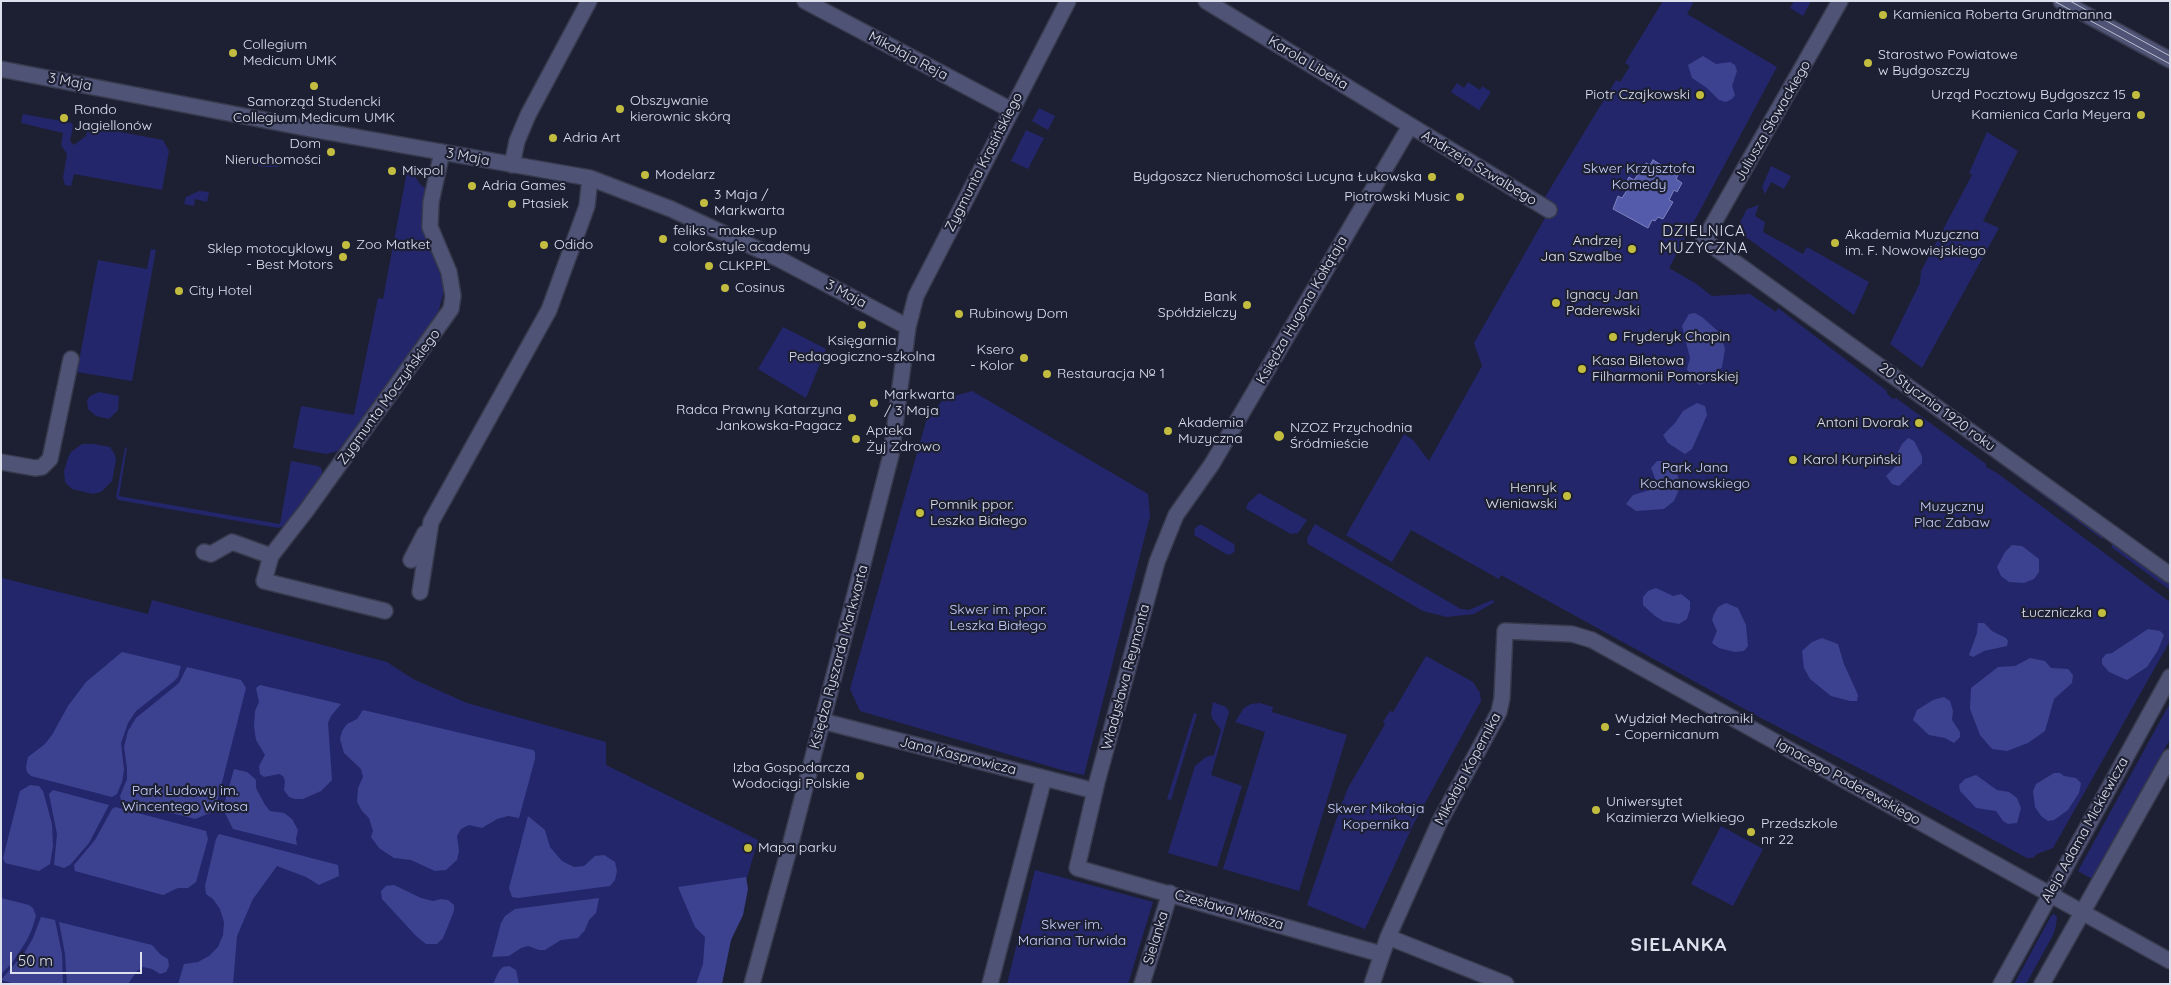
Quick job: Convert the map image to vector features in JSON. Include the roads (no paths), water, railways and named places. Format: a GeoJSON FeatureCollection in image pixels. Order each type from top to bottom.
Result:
{"type":"FeatureCollection","features":[{"type":"Feature","properties":{"kind":"street"},"geometry":{"type":"LineString","coordinates":[[512,165],[517,141],[528,115],[589,1]]}},
{"type":"Feature","properties":{"kind":"street","name":"Mikołaja Reja"},"geometry":{"type":"LineString","coordinates":[[805,1],[1011,110]]}},
{"type":"Feature","properties":{"kind":"street","name":"Zygmunta Krasińskiego"},"geometry":{"type":"LineString","coordinates":[[908,326],[916,296],[1068,1]]}},
{"type":"Feature","properties":{"kind":"street","name":"Karola Libelta"},"geometry":{"type":"LineString","coordinates":[[1206,1],[1410,126]]}},
{"type":"Feature","properties":{"kind":"street","name":"Juliusza Słowackiego"},"geometry":{"type":"LineString","coordinates":[[1704,240],[1840,1]]}},
{"type":"Feature","properties":{"kind":"street"},"geometry":{"type":"LineString","coordinates":[[2061,1],[2170,60]]}},
{"type":"Feature","properties":{"kind":"street","name":"3 Maja"},"geometry":{"type":"LineString","coordinates":[[1,69],[353,137],[590,178],[671,209],[779,259],[908,326]]}},
{"type":"Feature","properties":{"kind":"street","name":"Andrzeja Szwalbego"},"geometry":{"type":"LineString","coordinates":[[1410,126],[1549,210]]}},
{"type":"Feature","properties":{"kind":"street","name":"Księdza Hugona Kołłątaja"},"geometry":{"type":"LineString","coordinates":[[1193,492],[1212,464],[1298,320],[1410,126]]}},
{"type":"Feature","properties":{"kind":"street","name":"Zygmunta Moczyńskiego"},"geometry":{"type":"LineString","coordinates":[[271,556],[306,511],[452,309],[453,296],[449,272],[430,227],[431,202],[442,152]]}},
{"type":"Feature","properties":{"kind":"street"},"geometry":{"type":"LineString","coordinates":[[411,560],[549,310],[587,206],[590,178]]}},
{"type":"Feature","properties":{"kind":"street","name":"20 Stycznia 1920 roku"},"geometry":{"type":"LineString","coordinates":[[1704,240],[2170,575]]}},
{"type":"Feature","properties":{"kind":"street","name":"Księdza Ryszarda Markwarta"},"geometry":{"type":"LineString","coordinates":[[752,984],[891,455],[908,326]]}},
{"type":"Feature","properties":{"kind":"street"},"geometry":{"type":"LineString","coordinates":[[1,462],[35,468],[42,467],[50,459],[71,359]]}},
{"type":"Feature","properties":{"kind":"street","name":"Władysława Reymonta"},"geometry":{"type":"LineString","coordinates":[[1077,868],[1095,791],[1157,562],[1176,515],[1193,492]]}},
{"type":"Feature","properties":{"kind":"street"},"geometry":{"type":"LineString","coordinates":[[420,592],[431,523]]}},
{"type":"Feature","properties":{"kind":"street"},"geometry":{"type":"LineString","coordinates":[[204,552],[211,554],[232,542],[271,556],[264,581],[385,611]]}},
{"type":"Feature","properties":{"kind":"street","name":"Ignacego Paderewskiego"},"geometry":{"type":"LineString","coordinates":[[1505,631],[1565,633],[1592,640],[1926,824],[2081,913]]}},
{"type":"Feature","properties":{"kind":"street","name":"Mikołaja Kopernika"},"geometry":{"type":"LineString","coordinates":[[1372,984],[1388,937],[1440,821],[1499,712],[1502,698],[1505,631]]}},
{"type":"Feature","properties":{"kind":"street","name":"Aleja Adama Mickiewicza"},"geometry":{"type":"LineString","coordinates":[[2001,984],[2170,677]]}},
{"type":"Feature","properties":{"kind":"street","name":"Jana Kasprowicza"},"geometry":{"type":"LineString","coordinates":[[822,720],[1095,791]]}},
{"type":"Feature","properties":{"kind":"street"},"geometry":{"type":"LineString","coordinates":[[2042,984],[2170,757]]}},
{"type":"Feature","properties":{"kind":"street"},"geometry":{"type":"LineString","coordinates":[[990,984],[1044,778]]}},
{"type":"Feature","properties":{"kind":"street","name":"Czesława Miłosza"},"geometry":{"type":"LineString","coordinates":[[1077,868],[1381,954]]}},
{"type":"Feature","properties":{"kind":"street","name":"Sielanka"},"geometry":{"type":"LineString","coordinates":[[1142,984],[1170,893]]}},
{"type":"Feature","properties":{"kind":"street"},"geometry":{"type":"LineString","coordinates":[[2081,913],[2170,961]]}},
{"type":"Feature","properties":{"kind":"street"},"geometry":{"type":"LineString","coordinates":[[1388,937],[1506,984]]}},
{"type":"Feature","properties":{"kind":"water"},"geometry":{"type":"Polygon","coordinates":[[[1653,160],[1678,175],[1676,179],[1682,183],[1677,192],[1674,190],[1669,200],[1673,202],[1663,219],[1658,217],[1655,221],[1652,220],[1648,228],[1613,209],[1618,196],[1622,198],[1629,187],[1625,185],[1629,177],[1634,180],[1646,163],[1650,165],[1653,160]]]}},
{"type":"Feature","properties":{"kind":"tram line"},"geometry":{"type":"LineString","coordinates":[[2054,1],[2170,64]]}},
{"type":"Feature","properties":{"kind":"tram line"},"geometry":{"type":"LineString","coordinates":[[2070,1],[2170,56]]}},
{"type":"Feature","properties":{"kind":"place","name":"Kamienica Roberta Grundtmanna"},"geometry":{"type":"Point","coordinates":[1883,15]}},
{"type":"Feature","properties":{"kind":"place","name":"Collegium Medicum UMK"},"geometry":{"type":"Point","coordinates":[233,53]}},
{"type":"Feature","properties":{"kind":"place","name":"Starostwo Powiatowe w Bydgoszczy"},"geometry":{"type":"Point","coordinates":[1868,63]}},
{"type":"Feature","properties":{"kind":"place","name":"Samorząd Studencki Collegium Medicum UMK"},"geometry":{"type":"Point","coordinates":[314,86]}},
{"type":"Feature","properties":{"kind":"place","name":"Piotr Czajkowski"},"geometry":{"type":"Point","coordinates":[1700,95]}},
{"type":"Feature","properties":{"kind":"place","name":"Urząd Pocztowy Bydgoszcz 15"},"geometry":{"type":"Point","coordinates":[2136,95]}},
{"type":"Feature","properties":{"kind":"place","name":"Obszywanie kierownic skórą"},"geometry":{"type":"Point","coordinates":[620,109]}},
{"type":"Feature","properties":{"kind":"place","name":"Kamienica Carla Meyera"},"geometry":{"type":"Point","coordinates":[2141,115]}},
{"type":"Feature","properties":{"kind":"place","name":"Rondo Jagiellonów"},"geometry":{"type":"Point","coordinates":[64,118]}},
{"type":"Feature","properties":{"kind":"place","name":"Adria Art"},"geometry":{"type":"Point","coordinates":[553,138]}},
{"type":"Feature","properties":{"kind":"place","name":"Dom Nieruchomości"},"geometry":{"type":"Point","coordinates":[331,152]}},
{"type":"Feature","properties":{"kind":"place","name":"Mixpol"},"geometry":{"type":"Point","coordinates":[392,171]}},
{"type":"Feature","properties":{"kind":"place","name":"Modelarz"},"geometry":{"type":"Point","coordinates":[645,175]}},
{"type":"Feature","properties":{"kind":"place","name":"Bydgoszcz Nieruchomości Lucyna Łukowska"},"geometry":{"type":"Point","coordinates":[1432,177]}},
{"type":"Feature","properties":{"kind":"place","name":"Adria Games"},"geometry":{"type":"Point","coordinates":[472,186]}},
{"type":"Feature","properties":{"kind":"place","name":"Piotrowski Music"},"geometry":{"type":"Point","coordinates":[1460,197]}},
{"type":"Feature","properties":{"kind":"place","name":"3 Maja / Markwarta"},"geometry":{"type":"Point","coordinates":[704,203]}},
{"type":"Feature","properties":{"kind":"place","name":"Ptasiek"},"geometry":{"type":"Point","coordinates":[512,204]}},
{"type":"Feature","properties":{"kind":"place","name":"feliks - make-up color&style academy"},"geometry":{"type":"Point","coordinates":[663,239]}},
{"type":"Feature","properties":{"kind":"place","name":"Akademia Muzyczna im. F. Nowowiejskiego"},"geometry":{"type":"Point","coordinates":[1835,243]}},
{"type":"Feature","properties":{"kind":"place","name":"Zoo Matket"},"geometry":{"type":"Point","coordinates":[346,245]}},
{"type":"Feature","properties":{"kind":"place","name":"Odido"},"geometry":{"type":"Point","coordinates":[544,245]}},
{"type":"Feature","properties":{"kind":"place","name":"Andrzej Jan Szwalbe"},"geometry":{"type":"Point","coordinates":[1632,249]}},
{"type":"Feature","properties":{"kind":"place","name":"Sklep motocyklowy - Best Motors"},"geometry":{"type":"Point","coordinates":[343,257]}},
{"type":"Feature","properties":{"kind":"place","name":"CLKP.PL"},"geometry":{"type":"Point","coordinates":[709,266]}},
{"type":"Feature","properties":{"kind":"place","name":"Cosinus"},"geometry":{"type":"Point","coordinates":[725,288]}},
{"type":"Feature","properties":{"kind":"place","name":"City Hotel"},"geometry":{"type":"Point","coordinates":[179,291]}},
{"type":"Feature","properties":{"kind":"place","name":"Ignacy Jan Paderewski"},"geometry":{"type":"Point","coordinates":[1556,303]}},
{"type":"Feature","properties":{"kind":"place","name":"Bank Spółdzielczy"},"geometry":{"type":"Point","coordinates":[1247,305]}},
{"type":"Feature","properties":{"kind":"place","name":"Rubinowy Dom"},"geometry":{"type":"Point","coordinates":[959,314]}},
{"type":"Feature","properties":{"kind":"place","name":"Księgarnia Pedagogiczno-szkolna"},"geometry":{"type":"Point","coordinates":[862,325]}},
{"type":"Feature","properties":{"kind":"place","name":"Fryderyk Chopin"},"geometry":{"type":"Point","coordinates":[1613,337]}},
{"type":"Feature","properties":{"kind":"place","name":"Ksero - Kolor"},"geometry":{"type":"Point","coordinates":[1024,358]}},
{"type":"Feature","properties":{"kind":"place","name":"Kasa Biletowa Filharmonii Pomorskiej"},"geometry":{"type":"Point","coordinates":[1582,369]}},
{"type":"Feature","properties":{"kind":"place","name":"Restauracja № 1"},"geometry":{"type":"Point","coordinates":[1047,374]}},
{"type":"Feature","properties":{"kind":"place","name":"Markwarta / 3 Maja"},"geometry":{"type":"Point","coordinates":[874,403]}},
{"type":"Feature","properties":{"kind":"place","name":"Radca Prawny Katarzyna Jankowska-Pagacz"},"geometry":{"type":"Point","coordinates":[852,418]}},
{"type":"Feature","properties":{"kind":"place","name":"Antoni Dvorak"},"geometry":{"type":"Point","coordinates":[1919,423]}},
{"type":"Feature","properties":{"kind":"place","name":"Akademia Muzyczna"},"geometry":{"type":"Point","coordinates":[1168,431]}},
{"type":"Feature","properties":{"kind":"place","name":"NZOZ Przychodnia Śródmieście"},"geometry":{"type":"Point","coordinates":[1279,436]}},
{"type":"Feature","properties":{"kind":"place","name":"Apteka Żyj Zdrowo"},"geometry":{"type":"Point","coordinates":[856,439]}},
{"type":"Feature","properties":{"kind":"place","name":"Karol Kurpiński"},"geometry":{"type":"Point","coordinates":[1793,460]}},
{"type":"Feature","properties":{"kind":"place","name":"Henryk Wieniawski"},"geometry":{"type":"Point","coordinates":[1567,496]}},
{"type":"Feature","properties":{"kind":"place","name":"Pomnik ppor. Leszka Białego"},"geometry":{"type":"Point","coordinates":[920,513]}},
{"type":"Feature","properties":{"kind":"place","name":"Łuczniczka"},"geometry":{"type":"Point","coordinates":[2102,613]}},
{"type":"Feature","properties":{"kind":"place","name":"Wydział Mechatroniki - Copernicanum"},"geometry":{"type":"Point","coordinates":[1605,727]}},
{"type":"Feature","properties":{"kind":"place","name":"Izba Gospodarcza Wodociągi Polskie"},"geometry":{"type":"Point","coordinates":[860,776]}},
{"type":"Feature","properties":{"kind":"place","name":"Uniwersytet Kazimierza Wielkiego"},"geometry":{"type":"Point","coordinates":[1596,810]}},
{"type":"Feature","properties":{"kind":"place","name":"Przedszkole nr 22"},"geometry":{"type":"Point","coordinates":[1751,832]}},
{"type":"Feature","properties":{"kind":"place","name":"Mapa parku"},"geometry":{"type":"Point","coordinates":[748,848]}},
{"type":"Feature","properties":{"kind":"district","name":"DZIELNICA MUZYCZNA"},"geometry":{"type":"Point","coordinates":[1704,240]}},
{"type":"Feature","properties":{"kind":"district","name":"SIELANKA"},"geometry":{"type":"Point","coordinates":[1679,945]}},
{"type":"Feature","properties":{"kind":"park label","name":"Skwer Krzysztofa Komedy"},"geometry":{"type":"Point","coordinates":[1639,177]}},
{"type":"Feature","properties":{"kind":"park label","name":"Park Jana Kochanowskiego"},"geometry":{"type":"Point","coordinates":[1695,476]}},
{"type":"Feature","properties":{"kind":"park label","name":"Muzyczny Plac Zabaw"},"geometry":{"type":"Point","coordinates":[1952,516]}},
{"type":"Feature","properties":{"kind":"park label","name":"Skwer im. ppor. Leszka Białego"},"geometry":{"type":"Point","coordinates":[998,618]}},
{"type":"Feature","properties":{"kind":"park label","name":"Park Ludowy im. Wincentego Witosa"},"geometry":{"type":"Point","coordinates":[185,800]}},
{"type":"Feature","properties":{"kind":"park label","name":"Skwer Mikołaja Kopernika"},"geometry":{"type":"Point","coordinates":[1376,818]}},
{"type":"Feature","properties":{"kind":"park label","name":"Skwer im. Mariana Turwida"},"geometry":{"type":"Point","coordinates":[1072,934]}}]}
